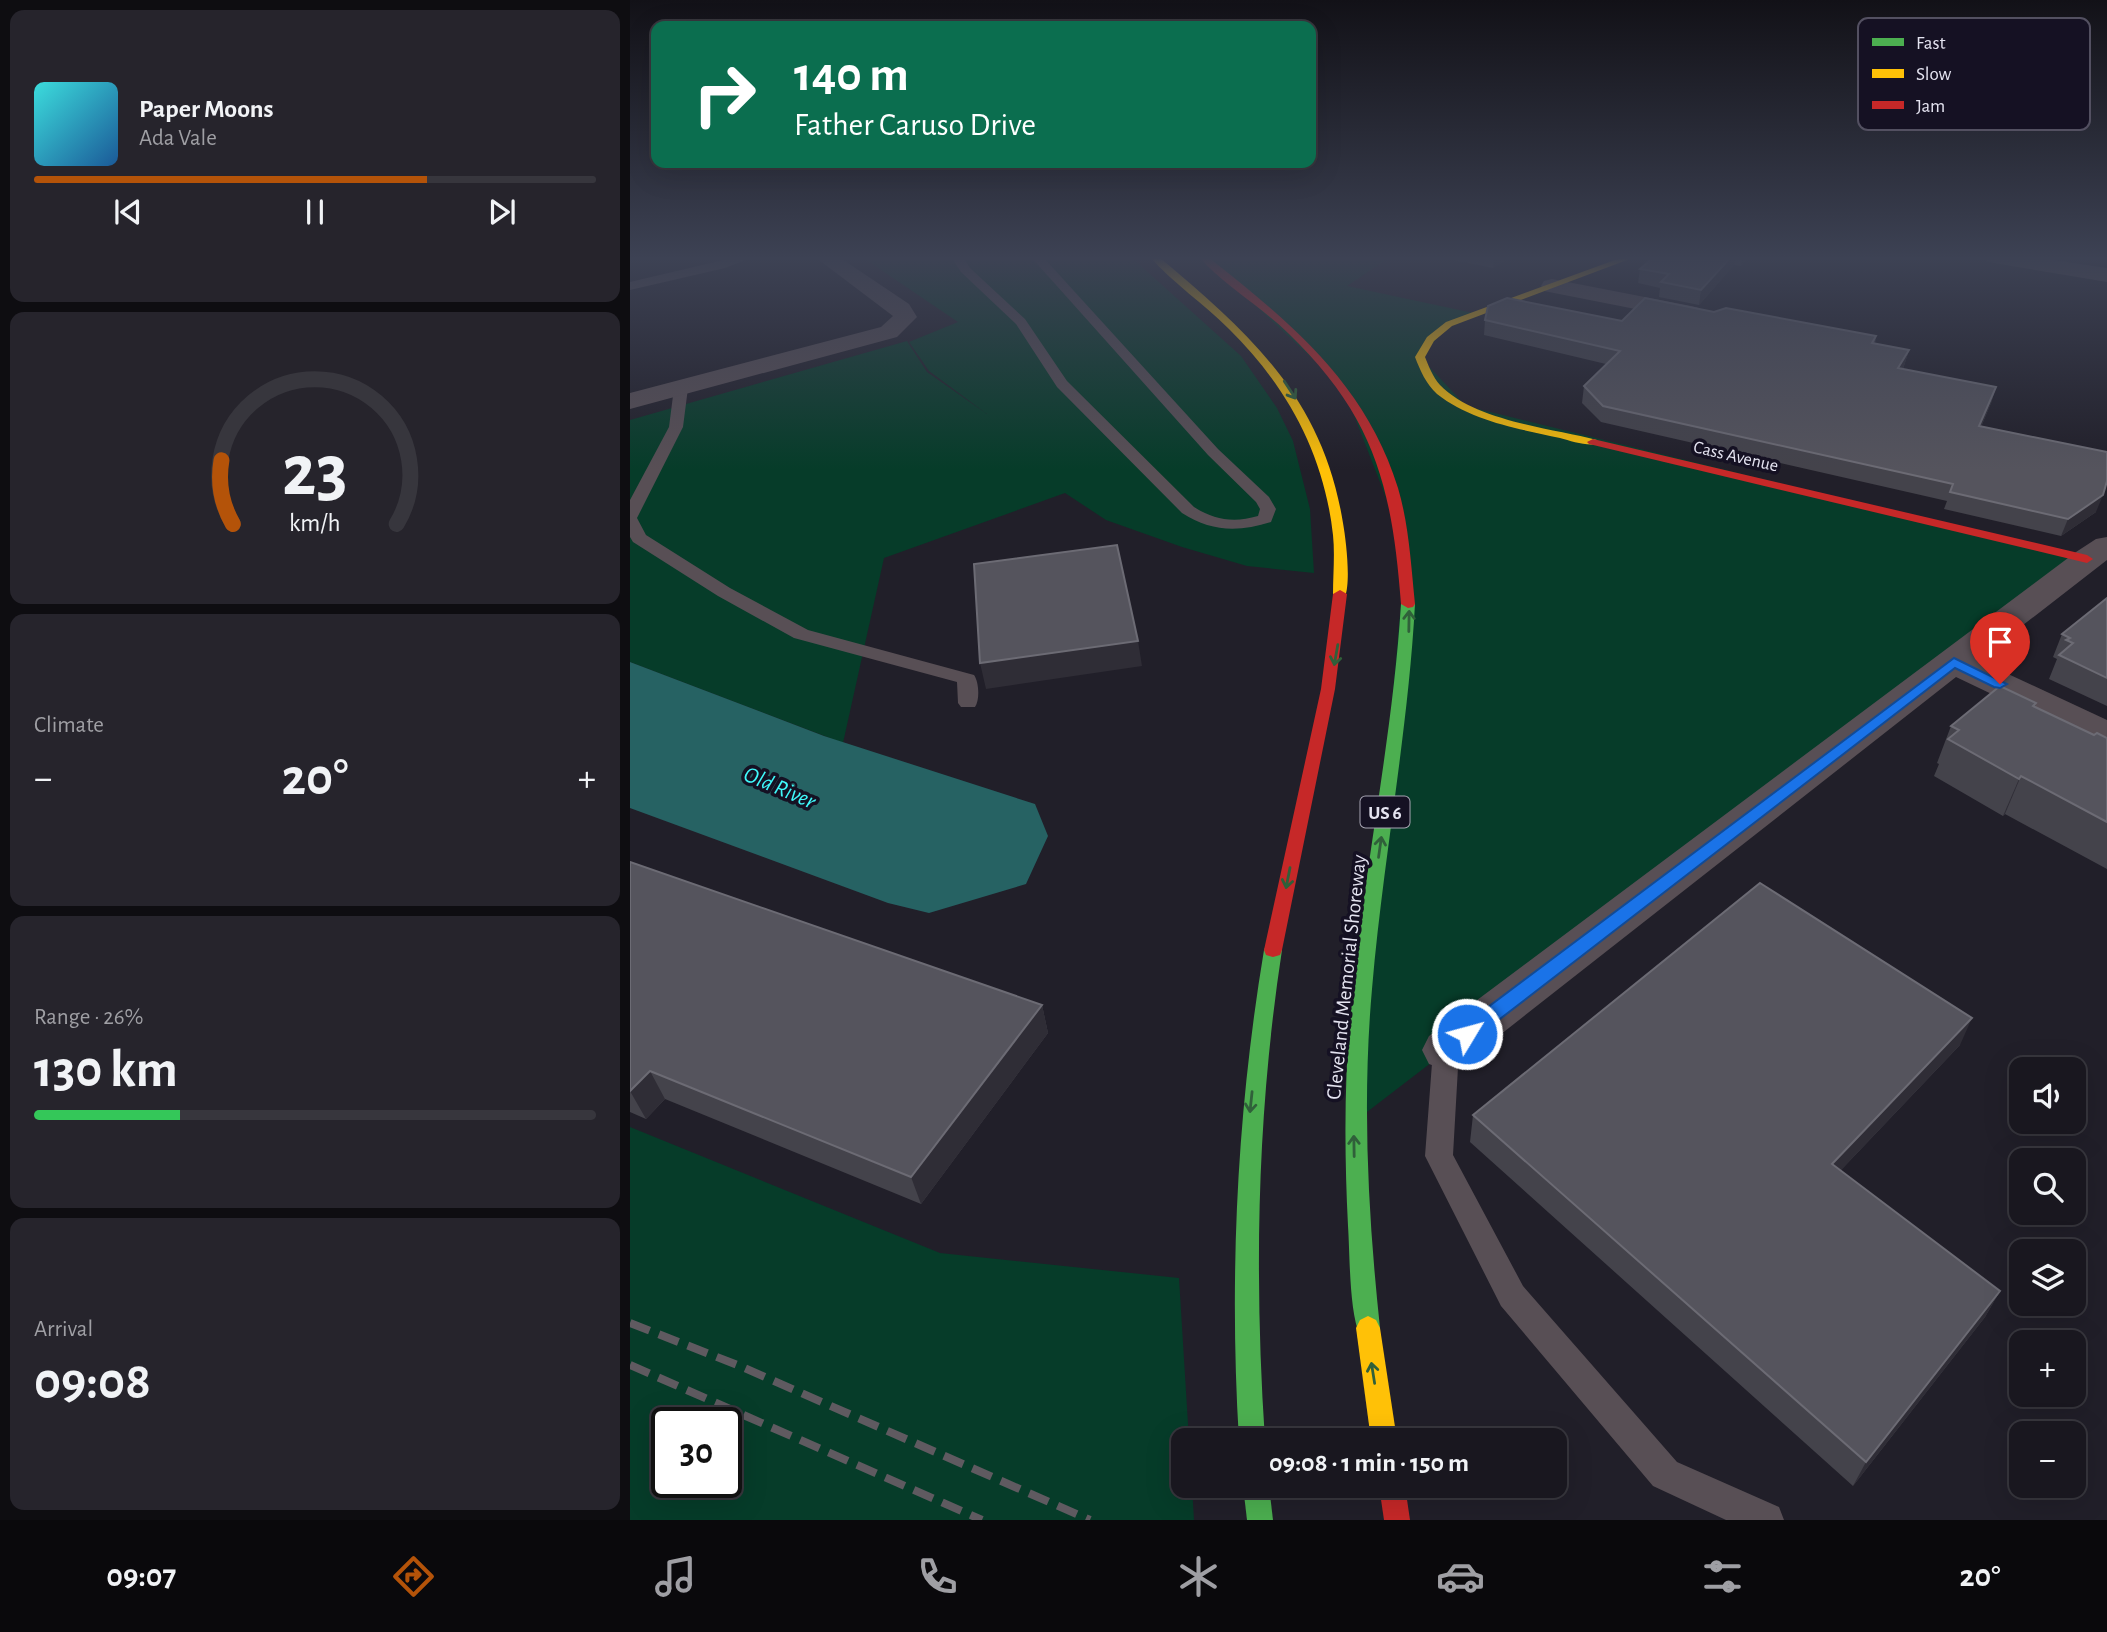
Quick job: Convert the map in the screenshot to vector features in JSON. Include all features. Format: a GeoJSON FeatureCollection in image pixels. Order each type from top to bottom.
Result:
{"type":"FeatureCollection","features":[{"type":"Feature","properties":{"kind":"main road"},"geometry":{"type":"LineString","coordinates":[[1236,328],[1250,340],[1289,388],[1310,425],[1327,466],[1341,540],[1342,595],[1336,659],[1269,972],[1250,1108],[1243,1264],[1251,1428]]}},
{"type":"Feature","properties":{"kind":"main road","name":"Cleveland Memorial Shoreway"},"geometry":{"type":"LineString","coordinates":[[1292,328],[1329,369],[1368,425],[1396,496],[1406,549],[1409,643],[1365,956],[1354,1122],[1363,1296],[1382,1428]]}},
{"type":"Feature","properties":{"kind":"main road","name":"Cass Avenue"},"geometry":{"type":"LineString","coordinates":[[1444,328],[1430,339],[1420,357],[1431,382],[1444,394],[1466,406],[1517,424],[2097,552]]}},
{"type":"Feature","properties":{"kind":"main road"},"geometry":{"type":"LineString","coordinates":[[1257,1498],[1260,1520]]}},
{"type":"Feature","properties":{"kind":"main road"},"geometry":{"type":"LineString","coordinates":[[1394,1498],[1397,1520]]}},
{"type":"Feature","properties":{"kind":"street"},"geometry":{"type":"LineString","coordinates":[[630,401],[877,335],[895,328]]}},
{"type":"Feature","properties":{"kind":"street"},"geometry":{"type":"LineString","coordinates":[[1446,1050],[2097,552]]}},
{"type":"Feature","properties":{"kind":"street"},"geometry":{"type":"LineString","coordinates":[[1954,662],[2107,735]]}},
{"type":"Feature","properties":{"kind":"lane"},"geometry":{"type":"LineString","coordinates":[[1025,328],[1062,384],[1199,519],[1228,525],[1265,519],[1268,509],[1263,500],[1213,452],[1101,328]]}},
{"type":"Feature","properties":{"kind":"lane"},"geometry":{"type":"LineString","coordinates":[[681,387],[676,427],[630,518],[639,538],[724,592],[801,634],[967,679],[968,703]]}},
{"type":"Feature","properties":{"kind":"lane"},"geometry":{"type":"LineString","coordinates":[[1446,1050],[1439,1156],[1512,1296],[1665,1474],[1766,1520]]}},
{"type":"Feature","properties":{"kind":"shaded area"},"geometry":{"type":"Polygon","coordinates":[[[943,328],[1210,328],[1241,356],[1277,408],[1293,441],[1310,509],[1314,573],[1247,566],[1182,547],[1106,520],[1065,493],[884,558],[843,743],[630,662],[630,420],[907,341],[927,372],[987,414],[929,371],[909,342],[943,328]]]}},
{"type":"Feature","properties":{"kind":"shaded area"},"geometry":{"type":"Polygon","coordinates":[[[1279,328],[1446,328],[1420,357],[1466,406],[2087,559],[1354,1122],[1406,549],[1343,387],[1279,328]]]}},
{"type":"Feature","properties":{"kind":"shaded area"},"geometry":{"type":"Polygon","coordinates":[[[630,1127],[940,1253],[1179,1278],[1188,1428],[1171,1428],[1171,1498],[1193,1498],[1194,1520],[630,1520],[630,1127]]]}},
{"type":"Feature","properties":{"kind":"water","name":"Old River"},"geometry":{"type":"Polygon","coordinates":[[[630,662],[824,736],[1035,804],[1048,836],[1026,884],[929,913],[888,903],[630,808],[630,662]]]}},
{"type":"Feature","properties":{"kind":"building"},"geometry":{"type":"Polygon","coordinates":[[[1520,328],[1833,328],[1876,336],[1872,343],[1909,350],[1898,368],[1996,387],[1979,426],[2107,452],[2107,481],[2103,495],[2068,519],[1950,492],[1953,484],[1603,406],[1584,386],[1620,351],[1520,328]]]}},
{"type":"Feature","properties":{"kind":"building"},"geometry":{"type":"Polygon","coordinates":[[[1117,545],[1138,641],[980,663],[974,564],[1117,545]]]}},
{"type":"Feature","properties":{"kind":"building"},"geometry":{"type":"Polygon","coordinates":[[[2107,598],[2107,678],[2059,655],[2073,643],[2066,640],[2070,638],[2062,634],[2107,598]]]}},
{"type":"Feature","properties":{"kind":"building"},"geometry":{"type":"Polygon","coordinates":[[[2000,686],[2036,703],[2033,706],[2094,735],[2097,733],[2107,738],[2107,822],[2021,776],[2019,779],[1948,739],[1959,730],[1951,726],[2000,686]]]}},
{"type":"Feature","properties":{"kind":"building"},"geometry":{"type":"Polygon","coordinates":[[[630,862],[1042,1005],[911,1177],[650,1071],[630,1091],[630,862]]]}},
{"type":"Feature","properties":{"kind":"building"},"geometry":{"type":"Polygon","coordinates":[[[1760,883],[1972,1018],[1832,1164],[2000,1291],[1866,1462],[1473,1115],[1760,883]]]}},
{"type":"Feature","properties":{"kind":"railway"},"geometry":{"type":"LineString","coordinates":[[630,1323],[740,1366],[1090,1520]]}},
{"type":"Feature","properties":{"kind":"railway"},"geometry":{"type":"LineString","coordinates":[[630,1365],[982,1520]]}},
{"type":"Feature","properties":{"kind":"traffic: fast"},"geometry":{"type":"LineString","coordinates":[[1368,1328],[1356,1158],[1359,1031],[1367,941],[1400,700],[1408,604]]}},
{"type":"Feature","properties":{"kind":"traffic: fast"},"geometry":{"type":"LineString","coordinates":[[1251,1428],[1246,1255],[1248,1194],[1256,1072],[1273,950]]}},
{"type":"Feature","properties":{"kind":"traffic: fast"},"geometry":{"type":"LineString","coordinates":[[1257,1498],[1260,1520]]}},
{"type":"Feature","properties":{"kind":"traffic: slow"},"geometry":{"type":"LineString","coordinates":[[1233,328],[1266,363],[1294,401],[1316,442],[1331,487],[1340,537],[1340,594]]}},
{"type":"Feature","properties":{"kind":"traffic: slow"},"geometry":{"type":"LineString","coordinates":[[1444,328],[1430,339],[1420,357],[1439,390],[1453,400],[1490,417],[1593,442]]}},
{"type":"Feature","properties":{"kind":"traffic: slow"},"geometry":{"type":"LineString","coordinates":[[1368,1328],[1382,1428]]}},
{"type":"Feature","properties":{"kind":"traffic: jam"},"geometry":{"type":"LineString","coordinates":[[1289,328],[1325,366],[1354,403],[1376,443],[1392,489],[1403,542],[1408,604]]}},
{"type":"Feature","properties":{"kind":"traffic: jam"},"geometry":{"type":"LineString","coordinates":[[1593,442],[2087,559]]}},
{"type":"Feature","properties":{"kind":"traffic: jam"},"geometry":{"type":"LineString","coordinates":[[1273,950],[1328,689],[1340,594]]}},
{"type":"Feature","properties":{"kind":"traffic: jam"},"geometry":{"type":"LineString","coordinates":[[1394,1498],[1397,1520]]}},
{"type":"Feature","properties":{"kind":"route"},"geometry":{"type":"LineString","coordinates":[[1467,1034],[1954,662],[2000,684]]}}]}
